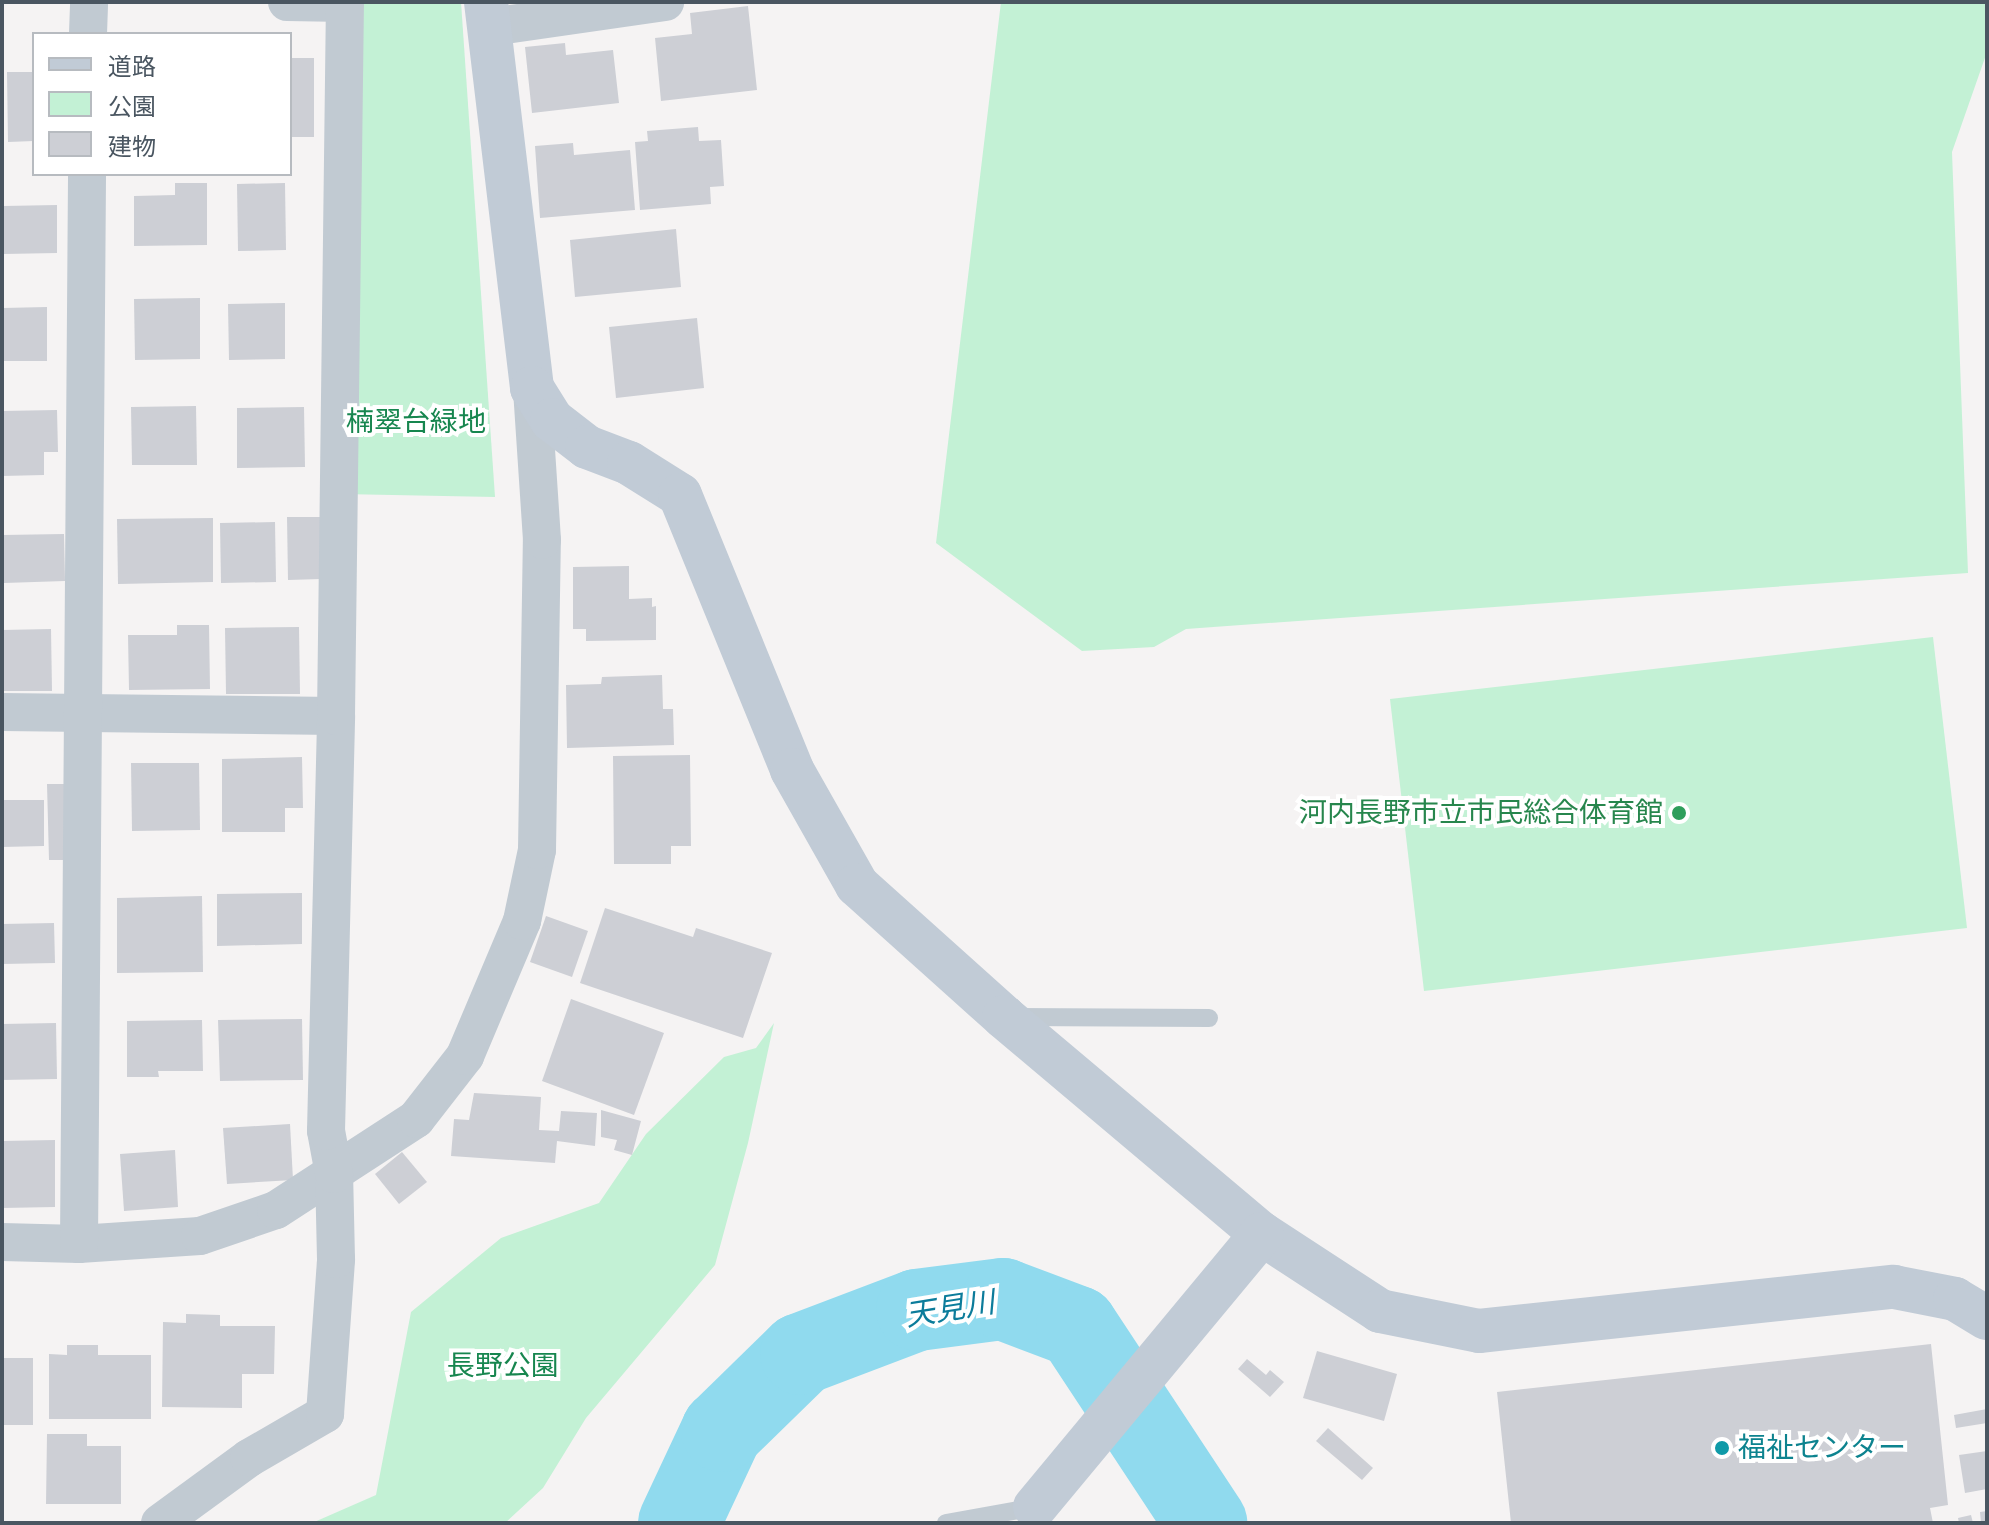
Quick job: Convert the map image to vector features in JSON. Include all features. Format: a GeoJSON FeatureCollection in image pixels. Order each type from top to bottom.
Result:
{"type":"FeatureCollection","features":[{"type":"Feature","properties":{"kind":"street"},"geometry":{"type":"LineString","coordinates":[[88,32],[89,2]]}},
{"type":"Feature","properties":{"kind":"street"},"geometry":{"type":"LineString","coordinates":[[160,1523],[249,1458],[325,1414],[336,1259],[334,1174],[326,1131],[336,716],[345,3],[287,2]]}},
{"type":"Feature","properties":{"kind":"street"},"geometry":{"type":"LineString","coordinates":[[2,1242],[79,1244],[200,1236],[276,1210],[416,1119],[465,1056],[522,921],[537,850],[541,699],[542,540],[532,388],[488,15],[665,2]]}},
{"type":"Feature","properties":{"kind":"street"},"geometry":{"type":"LineString","coordinates":[[79,1244],[87,176]]}},
{"type":"Feature","properties":{"kind":"street"},"geometry":{"type":"LineString","coordinates":[[532,388],[552,420],[587,447],[629,463],[680,495],[792,770],[857,885],[1004,1017],[1262,1234],[1380,1311],[1479,1331],[1894,1287],[1955,1299],[1987,1318]]}},
{"type":"Feature","properties":{"kind":"street"},"geometry":{"type":"LineString","coordinates":[[2,712],[336,716]]}},
{"type":"Feature","properties":{"kind":"street"},"geometry":{"type":"LineString","coordinates":[[1035,1507],[1262,1234]]}},
{"type":"Feature","properties":{"kind":"lane"},"geometry":{"type":"LineString","coordinates":[[1004,1017],[1209,1018]]}},
{"type":"Feature","properties":{"kind":"lane"},"geometry":{"type":"LineString","coordinates":[[946,1523],[1035,1507]]}},
{"type":"Feature","properties":{"kind":"green space","name":"楠翠台緑地"},"geometry":{"type":"Polygon","coordinates":[[[347,2],[461,2],[495,497],[341,494],[347,2]]]}},
{"type":"Feature","properties":{"kind":"green space"},"geometry":{"type":"Polygon","coordinates":[[[1001,2],[1987,2],[1987,52],[1952,152],[1968,573],[1186,629],[1154,647],[1082,651],[936,543],[1001,2]]]}},
{"type":"Feature","properties":{"kind":"green space","name":"河内長野市立市民総合体育館"},"geometry":{"type":"Polygon","coordinates":[[[1933,637],[1967,928],[1424,991],[1390,699],[1933,637]]]}},
{"type":"Feature","properties":{"kind":"green space","name":"長野公園"},"geometry":{"type":"Polygon","coordinates":[[[774,1023],[748,1143],[715,1265],[586,1418],[543,1488],[505,1523],[312,1523],[376,1495],[411,1312],[501,1238],[599,1203],[646,1134],[724,1057],[756,1048],[774,1023]]]}},
{"type":"Feature","properties":{"kind":"water"},"geometry":{"type":"Polygon","coordinates":[[[706,1464],[698,1523],[666,1523],[706,1464]]]}},
{"type":"Feature","properties":{"kind":"building"},"geometry":{"type":"Polygon","coordinates":[[[748,6],[757,90],[661,101],[655,38],[692,34],[690,13],[748,6]]]}},
{"type":"Feature","properties":{"kind":"building"},"geometry":{"type":"Polygon","coordinates":[[[565,43],[566,55],[613,50],[619,103],[532,113],[525,47],[565,43]]]}},
{"type":"Feature","properties":{"kind":"building"},"geometry":{"type":"Polygon","coordinates":[[[292,58],[314,58],[314,137],[292,137],[292,58]]]}},
{"type":"Feature","properties":{"kind":"building"},"geometry":{"type":"Polygon","coordinates":[[[7,72],[32,72],[32,141],[8,142],[7,72]]]}},
{"type":"Feature","properties":{"kind":"building"},"geometry":{"type":"Polygon","coordinates":[[[698,127],[699,141],[721,140],[724,186],[710,187],[711,204],[640,210],[635,142],[648,141],[647,131],[698,127]]]}},
{"type":"Feature","properties":{"kind":"building"},"geometry":{"type":"Polygon","coordinates":[[[573,143],[574,155],[630,150],[635,210],[540,218],[535,146],[573,143]]]}},
{"type":"Feature","properties":{"kind":"building"},"geometry":{"type":"Polygon","coordinates":[[[175,183],[207,183],[207,245],[134,246],[134,196],[175,195],[175,183]]]}},
{"type":"Feature","properties":{"kind":"building"},"geometry":{"type":"Polygon","coordinates":[[[285,183],[286,250],[238,251],[237,184],[285,183]]]}},
{"type":"Feature","properties":{"kind":"building"},"geometry":{"type":"Polygon","coordinates":[[[57,205],[57,253],[4,254],[4,206],[57,205]]]}},
{"type":"Feature","properties":{"kind":"building"},"geometry":{"type":"Polygon","coordinates":[[[676,229],[681,287],[575,297],[570,240],[676,229]]]}},
{"type":"Feature","properties":{"kind":"building"},"geometry":{"type":"Polygon","coordinates":[[[200,298],[200,359],[135,360],[134,299],[200,298]]]}},
{"type":"Feature","properties":{"kind":"building"},"geometry":{"type":"Polygon","coordinates":[[[285,303],[285,359],[229,360],[228,304],[285,303]]]}},
{"type":"Feature","properties":{"kind":"building"},"geometry":{"type":"Polygon","coordinates":[[[47,307],[47,361],[4,361],[3,308],[47,307]]]}},
{"type":"Feature","properties":{"kind":"building"},"geometry":{"type":"Polygon","coordinates":[[[697,318],[704,388],[616,398],[609,327],[697,318]]]}},
{"type":"Feature","properties":{"kind":"building"},"geometry":{"type":"Polygon","coordinates":[[[196,406],[197,465],[132,465],[131,407],[196,406]]]}},
{"type":"Feature","properties":{"kind":"building"},"geometry":{"type":"Polygon","coordinates":[[[304,407],[305,467],[237,468],[237,408],[304,407]]]}},
{"type":"Feature","properties":{"kind":"building"},"geometry":{"type":"Polygon","coordinates":[[[57,410],[58,452],[44,452],[44,475],[2,476],[2,411],[57,410]]]}},
{"type":"Feature","properties":{"kind":"building"},"geometry":{"type":"Polygon","coordinates":[[[287,517],[320,517],[321,579],[288,580],[287,517]]]}},
{"type":"Feature","properties":{"kind":"building"},"geometry":{"type":"Polygon","coordinates":[[[213,518],[213,582],[118,584],[117,519],[213,518]]]}},
{"type":"Feature","properties":{"kind":"building"},"geometry":{"type":"Polygon","coordinates":[[[275,522],[276,582],[221,583],[220,523],[275,522]]]}},
{"type":"Feature","properties":{"kind":"building"},"geometry":{"type":"Polygon","coordinates":[[[64,534],[65,581],[4,583],[3,535],[64,534]]]}},
{"type":"Feature","properties":{"kind":"building"},"geometry":{"type":"Polygon","coordinates":[[[629,566],[629,599],[652,598],[652,607],[656,606],[656,640],[586,641],[586,629],[573,629],[573,567],[629,566]]]}},
{"type":"Feature","properties":{"kind":"building"},"geometry":{"type":"Polygon","coordinates":[[[177,625],[209,625],[210,689],[129,690],[128,635],[177,635],[177,625]]]}},
{"type":"Feature","properties":{"kind":"building"},"geometry":{"type":"Polygon","coordinates":[[[299,627],[300,694],[226,694],[225,628],[299,627]]]}},
{"type":"Feature","properties":{"kind":"building"},"geometry":{"type":"Polygon","coordinates":[[[51,629],[52,691],[2,691],[2,630],[51,629]]]}},
{"type":"Feature","properties":{"kind":"building"},"geometry":{"type":"Polygon","coordinates":[[[662,675],[663,709],[673,709],[674,745],[567,748],[566,685],[601,684],[602,677],[662,675]]]}},
{"type":"Feature","properties":{"kind":"building"},"geometry":{"type":"Polygon","coordinates":[[[690,755],[691,846],[671,846],[671,864],[614,864],[613,756],[690,755]]]}},
{"type":"Feature","properties":{"kind":"building"},"geometry":{"type":"Polygon","coordinates":[[[302,757],[303,808],[285,808],[285,832],[222,832],[222,759],[302,757]]]}},
{"type":"Feature","properties":{"kind":"building"},"geometry":{"type":"Polygon","coordinates":[[[131,763],[199,763],[200,830],[132,831],[131,763]]]}},
{"type":"Feature","properties":{"kind":"building"},"geometry":{"type":"Polygon","coordinates":[[[47,784],[79,784],[79,860],[49,860],[47,784]]]}},
{"type":"Feature","properties":{"kind":"building"},"geometry":{"type":"Polygon","coordinates":[[[2,800],[44,800],[44,846],[2,847],[2,800]]]}},
{"type":"Feature","properties":{"kind":"building"},"geometry":{"type":"Polygon","coordinates":[[[302,893],[302,944],[217,946],[217,894],[302,893]]]}},
{"type":"Feature","properties":{"kind":"building"},"geometry":{"type":"Polygon","coordinates":[[[202,896],[203,972],[117,973],[117,898],[202,896]]]}},
{"type":"Feature","properties":{"kind":"building"},"geometry":{"type":"Polygon","coordinates":[[[605,908],[693,937],[696,928],[772,953],[743,1038],[580,983],[605,908]]]}},
{"type":"Feature","properties":{"kind":"building"},"geometry":{"type":"Polygon","coordinates":[[[546,916],[588,931],[572,977],[530,962],[546,916]]]}},
{"type":"Feature","properties":{"kind":"building"},"geometry":{"type":"Polygon","coordinates":[[[54,923],[55,963],[2,964],[2,924],[54,923]]]}},
{"type":"Feature","properties":{"kind":"building"},"geometry":{"type":"Polygon","coordinates":[[[571,999],[664,1033],[634,1115],[542,1081],[571,999]]]}},
{"type":"Feature","properties":{"kind":"building"},"geometry":{"type":"Polygon","coordinates":[[[302,1019],[303,1080],[220,1081],[218,1020],[302,1019]]]}},
{"type":"Feature","properties":{"kind":"building"},"geometry":{"type":"Polygon","coordinates":[[[202,1020],[203,1071],[158,1071],[159,1077],[127,1077],[127,1021],[202,1020]]]}},
{"type":"Feature","properties":{"kind":"building"},"geometry":{"type":"Polygon","coordinates":[[[56,1023],[57,1079],[2,1080],[2,1024],[56,1023]]]}},
{"type":"Feature","properties":{"kind":"building"},"geometry":{"type":"Polygon","coordinates":[[[474,1093],[541,1097],[539,1130],[559,1131],[561,1111],[597,1113],[595,1146],[557,1141],[555,1163],[451,1156],[454,1119],[469,1120],[474,1093]]]}},
{"type":"Feature","properties":{"kind":"building"},"geometry":{"type":"Polygon","coordinates":[[[601,1110],[641,1121],[632,1155],[614,1150],[617,1140],[601,1137],[601,1110]]]}},
{"type":"Feature","properties":{"kind":"building"},"geometry":{"type":"Polygon","coordinates":[[[290,1124],[293,1180],[227,1184],[223,1128],[290,1124]]]}},
{"type":"Feature","properties":{"kind":"building"},"geometry":{"type":"Polygon","coordinates":[[[55,1140],[55,1207],[2,1208],[2,1141],[55,1140]]]}},
{"type":"Feature","properties":{"kind":"building"},"geometry":{"type":"Polygon","coordinates":[[[175,1150],[178,1207],[124,1211],[120,1154],[175,1150]]]}},
{"type":"Feature","properties":{"kind":"building"},"geometry":{"type":"Polygon","coordinates":[[[402,1152],[427,1182],[399,1204],[375,1174],[402,1152]]]}},
{"type":"Feature","properties":{"kind":"building"},"geometry":{"type":"Polygon","coordinates":[[[186,1314],[220,1315],[220,1326],[275,1326],[274,1374],[242,1374],[242,1408],[162,1407],[163,1322],[186,1323],[186,1314]]]}},
{"type":"Feature","properties":{"kind":"building","name":"福祉センター"},"geometry":{"type":"Polygon","coordinates":[[[1931,1344],[1948,1505],[1930,1508],[1933,1523],[1511,1523],[1497,1392],[1931,1344]]]}},
{"type":"Feature","properties":{"kind":"building"},"geometry":{"type":"Polygon","coordinates":[[[67,1345],[98,1345],[98,1355],[151,1355],[151,1419],[49,1419],[49,1354],[67,1355],[67,1345]]]}},
{"type":"Feature","properties":{"kind":"building"},"geometry":{"type":"Polygon","coordinates":[[[1317,1351],[1397,1374],[1384,1421],[1303,1398],[1317,1351]]]}},
{"type":"Feature","properties":{"kind":"building"},"geometry":{"type":"Polygon","coordinates":[[[2,1358],[33,1358],[33,1425],[2,1425],[2,1358]]]}},
{"type":"Feature","properties":{"kind":"building"},"geometry":{"type":"Polygon","coordinates":[[[1247,1359],[1266,1375],[1270,1370],[1284,1382],[1270,1397],[1238,1369],[1247,1359]]]}},
{"type":"Feature","properties":{"kind":"building"},"geometry":{"type":"Polygon","coordinates":[[[1987,1409],[1987,1423],[1956,1428],[1954,1415],[1987,1409]]]}},
{"type":"Feature","properties":{"kind":"building"},"geometry":{"type":"Polygon","coordinates":[[[1328,1428],[1373,1468],[1362,1480],[1316,1441],[1328,1428]]]}},
{"type":"Feature","properties":{"kind":"building"},"geometry":{"type":"Polygon","coordinates":[[[47,1434],[87,1434],[87,1446],[121,1446],[121,1504],[46,1504],[47,1434]]]}},
{"type":"Feature","properties":{"kind":"building"},"geometry":{"type":"Polygon","coordinates":[[[1987,1451],[1987,1489],[1965,1493],[1959,1455],[1987,1451]]]}},
{"type":"Feature","properties":{"kind":"building"},"geometry":{"type":"Polygon","coordinates":[[[1987,1511],[1987,1523],[1981,1523],[1980,1512],[1987,1511]]]}},
{"type":"Feature","properties":{"kind":"building"},"geometry":{"type":"Polygon","coordinates":[[[1971,1515],[1973,1523],[1959,1523],[1958,1518],[1971,1515]]]}},
{"type":"Feature","properties":{"kind":"waterway","name":"天見川"},"geometry":{"type":"LineString","coordinates":[[679,1523],[722,1431],[801,1354],[917,1310],[1003,1299],[1077,1327],[1206,1523]]}},
{"type":"Feature","properties":{"kind":"place","name":"河内長野市立市民総合体育館"},"geometry":{"type":"Point","coordinates":[1679,813]}},
{"type":"Feature","properties":{"kind":"place","name":"福祉センター"},"geometry":{"type":"Point","coordinates":[1722,1448]}}]}
